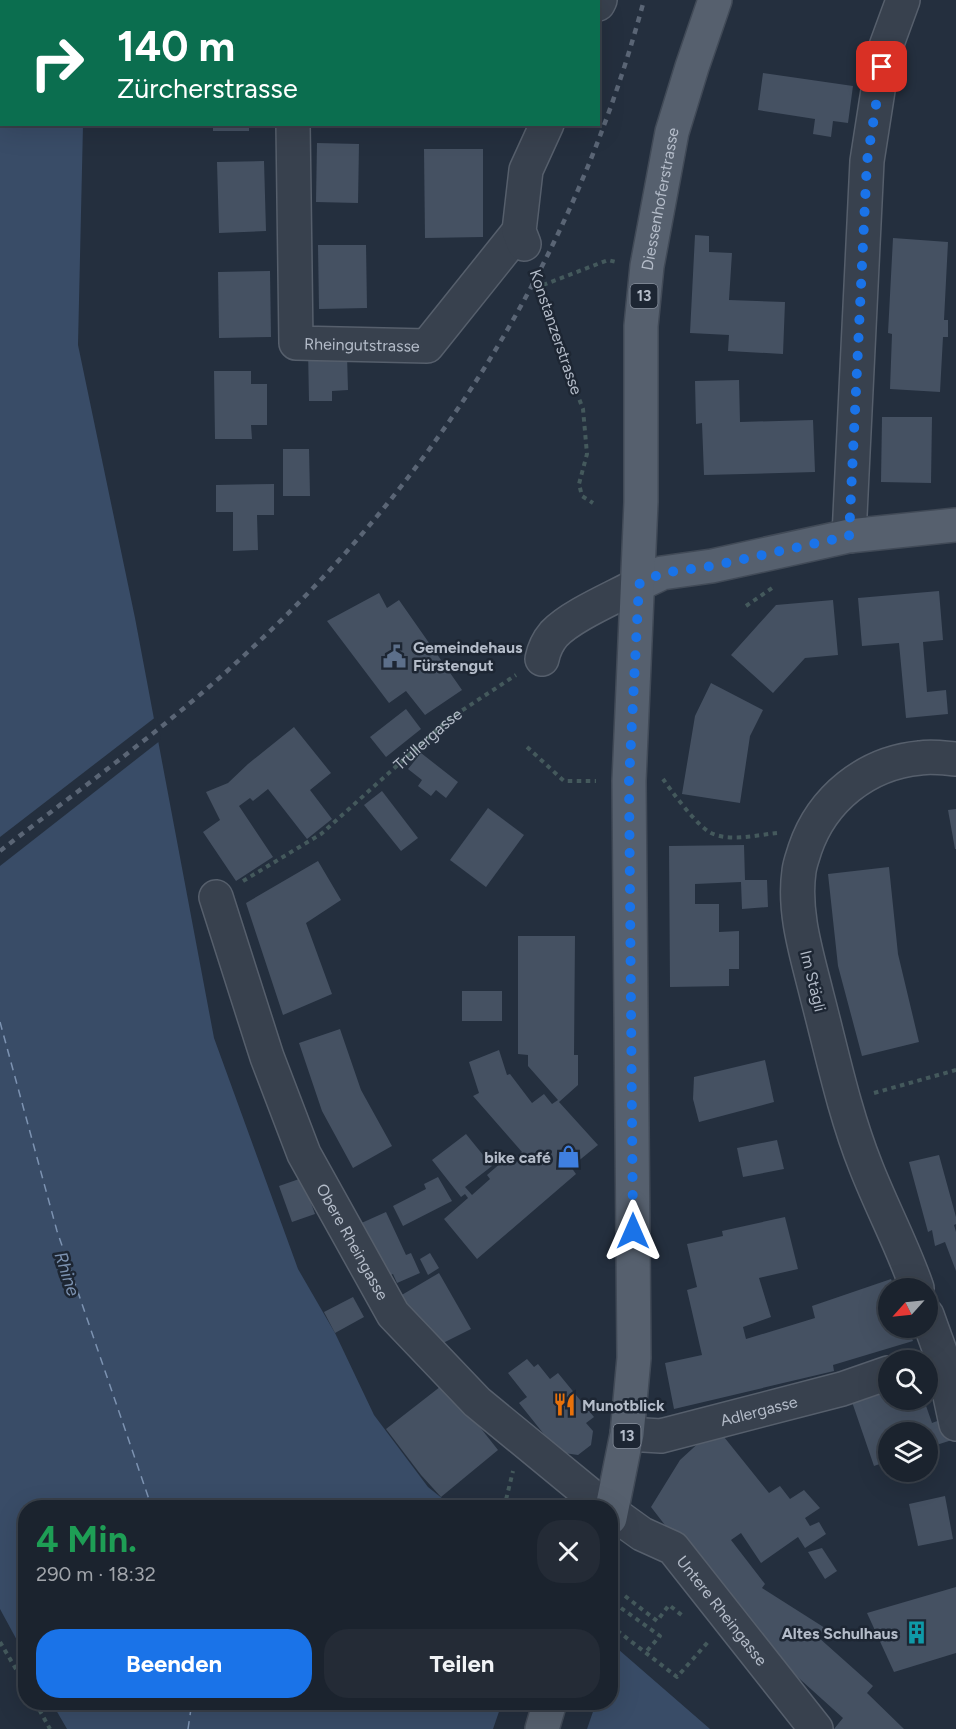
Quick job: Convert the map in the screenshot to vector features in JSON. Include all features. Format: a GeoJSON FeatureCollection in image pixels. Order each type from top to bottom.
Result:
{"type":"FeatureCollection","features":[{"type":"Feature","properties":{"kind":"main road","name":"Diessenhoferstrasse"},"geometry":{"type":"LineString","coordinates":[[639,584],[641,326],[647,266],[672,132],[695,57],[716,0]]}},
{"type":"Feature","properties":{"kind":"main road"},"geometry":{"type":"LineString","coordinates":[[639,584],[662,573],[712,566],[849,536],[956,525]]}},
{"type":"Feature","properties":{"kind":"main road","name":"13"},"geometry":{"type":"LineString","coordinates":[[613,1500],[627,1434],[634,1358],[629,781],[639,584]]}},
{"type":"Feature","properties":{"kind":"main road"},"geometry":{"type":"LineString","coordinates":[[542,1729],[548,1710]]}},
{"type":"Feature","properties":{"kind":"street"},"geometry":{"type":"LineString","coordinates":[[849,536],[867,161],[884,52],[903,0]]}},
{"type":"Feature","properties":{"kind":"street","name":"Rheingutstrasse"},"geometry":{"type":"LineString","coordinates":[[292,126],[296,343],[427,346],[522,238]]}},
{"type":"Feature","properties":{"kind":"street"},"geometry":{"type":"LineString","coordinates":[[522,238],[526,170],[546,126]]}},
{"type":"Feature","properties":{"kind":"street"},"geometry":{"type":"LineString","coordinates":[[542,658],[545,647],[555,633],[571,621],[639,584]]}},
{"type":"Feature","properties":{"kind":"street","name":"Im Stägli"},"geometry":{"type":"LineString","coordinates":[[914,1278],[866,1167],[848,1114],[802,939],[797,898],[799,869],[812,829],[831,802],[856,781],[882,767],[919,758],[956,759]]}},
{"type":"Feature","properties":{"kind":"street","name":"Obere Rheingasse"},"geometry":{"type":"LineString","coordinates":[[216,897],[267,1057],[304,1154],[393,1314],[477,1402],[595,1500]]}},
{"type":"Feature","properties":{"kind":"street"},"geometry":{"type":"LineString","coordinates":[[935,1338],[956,1424]]}},
{"type":"Feature","properties":{"kind":"street","name":"Adlergasse"},"geometry":{"type":"LineString","coordinates":[[627,1434],[661,1436],[842,1389],[878,1376]]}},
{"type":"Feature","properties":{"kind":"street","name":"Untere Rheingasse"},"geometry":{"type":"LineString","coordinates":[[618,1518],[642,1534],[673,1548],[816,1729]]}},
{"type":"Feature","properties":{"kind":"path","name":"Konstanzerstrasse"},"geometry":{"type":"LineString","coordinates":[[522,238],[543,285],[555,336],[583,409],[586,454],[579,484],[582,496],[593,503]]}},
{"type":"Feature","properties":{"kind":"path"},"geometry":{"type":"LineString","coordinates":[[543,285],[608,260],[647,266]]}},
{"type":"Feature","properties":{"kind":"path","name":"Trüllergasse"},"geometry":{"type":"LineString","coordinates":[[216,897],[321,834],[449,719],[542,658]]}},
{"type":"Feature","properties":{"kind":"path"},"geometry":{"type":"LineString","coordinates":[[527,747],[564,781],[596,781]]}},
{"type":"Feature","properties":{"kind":"path"},"geometry":{"type":"LineString","coordinates":[[663,779],[684,807],[710,833],[732,838],[812,829]]}},
{"type":"Feature","properties":{"kind":"path"},"geometry":{"type":"LineString","coordinates":[[873,1094],[956,1070]]}},
{"type":"Feature","properties":{"kind":"path"},"geometry":{"type":"LineString","coordinates":[[625,1596],[657,1621],[669,1605],[685,1617]]}},
{"type":"Feature","properties":{"kind":"path"},"geometry":{"type":"LineString","coordinates":[[621,1608],[660,1636],[646,1652]]}},
{"type":"Feature","properties":{"kind":"path"},"geometry":{"type":"LineString","coordinates":[[618,1631],[677,1677],[729,1618]]}},
{"type":"Feature","properties":{"kind":"path"},"geometry":{"type":"LineString","coordinates":[[0,1642],[18,1672]]}},
{"type":"Feature","properties":{"kind":"path"},"geometry":{"type":"LineString","coordinates":[[39,1710],[50,1729]]}},
{"type":"Feature","properties":{"kind":"water","name":"Rhine"},"geometry":{"type":"Polygon","coordinates":[[[0,126],[83,126],[78,345],[135,618],[214,1038],[298,1269],[335,1333],[374,1415],[428,1487],[444,1500],[18,1500],[18,1642],[0,1609],[0,126]]]}},
{"type":"Feature","properties":{"kind":"water"},"geometry":{"type":"Polygon","coordinates":[[[618,1649],[710,1729],[67,1729],[56,1710],[618,1710],[618,1649]]]}},
{"type":"Feature","properties":{"kind":"pier"},"geometry":{"type":"Polygon","coordinates":[[[157,716],[161,740],[0,866],[0,837],[157,716]]]}},
{"type":"Feature","properties":{"kind":"pier"},"geometry":{"type":"Polygon","coordinates":[[[500,1710],[594,1710],[587,1729],[493,1729],[500,1710]]]}},
{"type":"Feature","properties":{"kind":"building"},"geometry":{"type":"Polygon","coordinates":[[[763,73],[853,86],[848,123],[833,121],[831,137],[813,134],[815,119],[758,110],[763,73]]]}},
{"type":"Feature","properties":{"kind":"building"},"geometry":{"type":"Polygon","coordinates":[[[213,126],[249,126],[249,131],[213,131],[213,126]]]}},
{"type":"Feature","properties":{"kind":"building"},"geometry":{"type":"Polygon","coordinates":[[[317,143],[359,144],[358,203],[316,202],[317,143]]]}},
{"type":"Feature","properties":{"kind":"building"},"geometry":{"type":"Polygon","coordinates":[[[424,149],[483,149],[483,237],[425,238],[424,149]]]}},
{"type":"Feature","properties":{"kind":"building"},"geometry":{"type":"Polygon","coordinates":[[[264,161],[266,231],[219,233],[217,162],[264,161]]]}},
{"type":"Feature","properties":{"kind":"building"},"geometry":{"type":"Polygon","coordinates":[[[695,235],[709,236],[709,252],[732,253],[729,300],[785,302],[783,354],[728,351],[729,335],[690,333],[695,235]]]}},
{"type":"Feature","properties":{"kind":"building"},"geometry":{"type":"Polygon","coordinates":[[[893,238],[948,242],[944,320],[948,320],[948,337],[943,337],[940,392],[890,389],[892,334],[888,333],[893,238]]]}},
{"type":"Feature","properties":{"kind":"building"},"geometry":{"type":"Polygon","coordinates":[[[318,245],[366,245],[367,308],[319,309],[318,245]]]}},
{"type":"Feature","properties":{"kind":"building"},"geometry":{"type":"Polygon","coordinates":[[[270,271],[271,337],[219,338],[218,272],[270,271]]]}},
{"type":"Feature","properties":{"kind":"building"},"geometry":{"type":"Polygon","coordinates":[[[308,349],[347,355],[348,390],[332,391],[332,401],[309,401],[308,349]]]}},
{"type":"Feature","properties":{"kind":"building"},"geometry":{"type":"Polygon","coordinates":[[[214,371],[251,371],[251,384],[267,384],[267,425],[251,425],[252,439],[215,439],[214,371]]]}},
{"type":"Feature","properties":{"kind":"building"},"geometry":{"type":"Polygon","coordinates":[[[739,380],[740,422],[813,420],[815,472],[704,475],[702,423],[696,424],[695,381],[739,380]]]}},
{"type":"Feature","properties":{"kind":"building"},"geometry":{"type":"Polygon","coordinates":[[[882,417],[932,417],[931,483],[881,482],[882,417]]]}},
{"type":"Feature","properties":{"kind":"building"},"geometry":{"type":"Polygon","coordinates":[[[283,449],[309,449],[310,496],[283,496],[283,449]]]}},
{"type":"Feature","properties":{"kind":"building"},"geometry":{"type":"Polygon","coordinates":[[[274,484],[274,515],[257,515],[258,550],[233,551],[233,512],[216,512],[216,485],[274,484]]]}},
{"type":"Feature","properties":{"kind":"building"},"geometry":{"type":"Polygon","coordinates":[[[939,591],[943,640],[923,642],[927,692],[946,690],[948,714],[906,718],[899,643],[862,646],[858,598],[939,591]]]}},
{"type":"Feature","properties":{"kind":"building","name":"Gemeindehaus Fürstengut"},"geometry":{"type":"Polygon","coordinates":[[[379,593],[387,608],[399,600],[462,690],[425,715],[406,691],[389,703],[327,621],[379,593]]]}},
{"type":"Feature","properties":{"kind":"building"},"geometry":{"type":"Polygon","coordinates":[[[833,600],[838,655],[805,658],[773,693],[731,655],[776,605],[833,600]]]}},
{"type":"Feature","properties":{"kind":"building"},"geometry":{"type":"Polygon","coordinates":[[[711,683],[763,710],[750,736],[740,803],[682,794],[695,716],[711,683]]]}},
{"type":"Feature","properties":{"kind":"building"},"geometry":{"type":"Polygon","coordinates":[[[406,709],[421,729],[386,757],[370,737],[406,709]]]}},
{"type":"Feature","properties":{"kind":"building"},"geometry":{"type":"Polygon","coordinates":[[[294,727],[331,773],[310,790],[332,819],[307,839],[268,789],[253,801],[250,798],[239,806],[273,857],[236,881],[203,832],[220,820],[206,792],[228,783],[294,727]]]}},
{"type":"Feature","properties":{"kind":"building"},"geometry":{"type":"Polygon","coordinates":[[[421,753],[458,782],[446,798],[436,790],[431,796],[418,786],[422,780],[408,769],[421,753]]]}},
{"type":"Feature","properties":{"kind":"building"},"geometry":{"type":"Polygon","coordinates":[[[382,791],[418,838],[401,851],[364,805],[382,791]]]}},
{"type":"Feature","properties":{"kind":"building"},"geometry":{"type":"Polygon","coordinates":[[[488,808],[524,835],[486,887],[450,860],[488,808]]]}},
{"type":"Feature","properties":{"kind":"building"},"geometry":{"type":"Polygon","coordinates":[[[956,809],[956,849],[955,849],[948,810],[956,809]]]}},
{"type":"Feature","properties":{"kind":"building"},"geometry":{"type":"Polygon","coordinates":[[[744,845],[745,880],[767,880],[768,907],[742,909],[741,882],[695,884],[695,904],[719,904],[719,932],[739,931],[739,969],[729,969],[729,986],[670,987],[669,846],[744,845]]]}},
{"type":"Feature","properties":{"kind":"building"},"geometry":{"type":"Polygon","coordinates":[[[318,861],[341,900],[306,923],[332,994],[283,1015],[246,903],[318,861]]]}},
{"type":"Feature","properties":{"kind":"building"},"geometry":{"type":"Polygon","coordinates":[[[889,867],[898,954],[919,1042],[862,1056],[838,966],[828,874],[889,867]]]}},
{"type":"Feature","properties":{"kind":"building"},"geometry":{"type":"Polygon","coordinates":[[[518,936],[575,936],[574,1055],[578,1055],[578,1085],[559,1102],[598,1145],[571,1167],[576,1174],[477,1259],[444,1219],[468,1198],[465,1194],[461,1197],[432,1160],[466,1134],[492,1166],[465,1187],[472,1195],[490,1179],[487,1175],[503,1161],[507,1165],[522,1152],[473,1096],[479,1093],[469,1062],[499,1050],[507,1075],[510,1074],[532,1103],[544,1094],[552,1104],[558,1100],[528,1066],[528,1055],[518,1054],[518,936]]]}},
{"type":"Feature","properties":{"kind":"building"},"geometry":{"type":"Polygon","coordinates":[[[462,991],[502,991],[502,1021],[462,1021],[462,991]]]}},
{"type":"Feature","properties":{"kind":"building"},"geometry":{"type":"Polygon","coordinates":[[[340,1029],[361,1090],[392,1146],[353,1168],[322,1111],[299,1043],[340,1029]]]}},
{"type":"Feature","properties":{"kind":"building"},"geometry":{"type":"Polygon","coordinates":[[[765,1060],[774,1102],[699,1122],[693,1099],[694,1077],[765,1060]]]}},
{"type":"Feature","properties":{"kind":"building"},"geometry":{"type":"Polygon","coordinates":[[[777,1140],[784,1169],[743,1177],[737,1148],[777,1140]]]}},
{"type":"Feature","properties":{"kind":"building"},"geometry":{"type":"Polygon","coordinates":[[[939,1155],[956,1217],[954,1225],[956,1271],[945,1242],[935,1246],[932,1230],[928,1232],[909,1162],[939,1155]]]}},
{"type":"Feature","properties":{"kind":"building"},"geometry":{"type":"Polygon","coordinates":[[[438,1177],[452,1201],[403,1226],[393,1206],[426,1189],[424,1184],[438,1177]]]}},
{"type":"Feature","properties":{"kind":"building"},"geometry":{"type":"Polygon","coordinates":[[[302,1178],[315,1214],[292,1222],[279,1186],[302,1178]]]}},
{"type":"Feature","properties":{"kind":"building"},"geometry":{"type":"Polygon","coordinates":[[[386,1212],[406,1255],[411,1253],[420,1273],[397,1283],[393,1274],[382,1278],[357,1225],[386,1212]]]}},
{"type":"Feature","properties":{"kind":"building"},"geometry":{"type":"Polygon","coordinates":[[[785,1217],[798,1269],[759,1278],[771,1317],[743,1327],[746,1339],[815,1318],[812,1306],[878,1283],[878,1338],[912,1338],[913,1341],[833,1365],[834,1371],[674,1409],[665,1363],[702,1355],[687,1290],[697,1287],[687,1244],[723,1236],[722,1231],[785,1217]]]}},
{"type":"Feature","properties":{"kind":"building"},"geometry":{"type":"Polygon","coordinates":[[[430,1253],[439,1268],[428,1275],[420,1259],[430,1253]]]}},
{"type":"Feature","properties":{"kind":"building"},"geometry":{"type":"Polygon","coordinates":[[[439,1273],[471,1329],[439,1345],[400,1296],[439,1273]]]}},
{"type":"Feature","properties":{"kind":"building"},"geometry":{"type":"Polygon","coordinates":[[[353,1297],[364,1317],[335,1333],[324,1312],[353,1297]]]}},
{"type":"Feature","properties":{"kind":"building"},"geometry":{"type":"Polygon","coordinates":[[[527,1359],[534,1367],[538,1364],[550,1379],[558,1373],[594,1417],[586,1423],[593,1431],[591,1445],[578,1455],[564,1453],[558,1446],[555,1448],[519,1403],[527,1397],[508,1373],[527,1359]]]}},
{"type":"Feature","properties":{"kind":"building"},"geometry":{"type":"Polygon","coordinates":[[[445,1383],[498,1450],[441,1497],[386,1429],[445,1383]]]}},
{"type":"Feature","properties":{"kind":"building"},"geometry":{"type":"Polygon","coordinates":[[[878,1390],[878,1410],[927,1410],[932,1422],[878,1422],[878,1465],[874,1466],[851,1399],[878,1390]]]}},
{"type":"Feature","properties":{"kind":"building"},"geometry":{"type":"Polygon","coordinates":[[[945,1418],[952,1440],[938,1444],[938,1422],[935,1422],[945,1418]]]}},
{"type":"Feature","properties":{"kind":"building"},"geometry":{"type":"Polygon","coordinates":[[[716,1427],[769,1493],[780,1486],[790,1499],[804,1490],[820,1508],[805,1518],[810,1526],[819,1522],[826,1534],[805,1548],[798,1537],[761,1563],[741,1533],[731,1540],[765,1584],[762,1588],[825,1628],[818,1637],[873,1686],[867,1693],[904,1729],[834,1729],[843,1718],[792,1672],[695,1564],[651,1507],[680,1460],[716,1427]]]}},
{"type":"Feature","properties":{"kind":"building"},"geometry":{"type":"Polygon","coordinates":[[[945,1496],[953,1539],[918,1546],[909,1504],[945,1496]]]}},
{"type":"Feature","properties":{"kind":"building"},"geometry":{"type":"Polygon","coordinates":[[[822,1548],[837,1571],[825,1579],[808,1552],[822,1548]]]}},
{"type":"Feature","properties":{"kind":"building","name":"Altes Schulhaus"},"geometry":{"type":"Polygon","coordinates":[[[956,1587],[956,1653],[894,1672],[867,1613],[956,1587]]]}},
{"type":"Feature","properties":{"kind":"ferry route"},"geometry":{"type":"LineString","coordinates":[[0,1022],[57,1231],[149,1500]]}},
{"type":"Feature","properties":{"kind":"ferry route"},"geometry":{"type":"LineString","coordinates":[[188,1729],[191,1710]]}},
{"type":"Feature","properties":{"kind":"railway"},"geometry":{"type":"LineString","coordinates":[[0,851],[192,702],[252,648],[321,580],[384,508],[442,432],[494,352],[541,269],[581,182],[616,93],[644,0]]}},
{"type":"Feature","properties":{"kind":"place","name":"Gemeindehaus Fürstengut"},"geometry":{"type":"Point","coordinates":[395,656]}},
{"type":"Feature","properties":{"kind":"place","name":"bike café"},"geometry":{"type":"Point","coordinates":[569,1157]}},
{"type":"Feature","properties":{"kind":"place","name":"Munotblick"},"geometry":{"type":"Point","coordinates":[564,1405]}},
{"type":"Feature","properties":{"kind":"place","name":"Altes Schulhaus"},"geometry":{"type":"Point","coordinates":[916,1633]}},
{"type":"Feature","properties":{"kind":"route"},"geometry":{"type":"LineString","coordinates":[[633,1231],[629,781],[639,584],[662,573],[712,566],[849,536],[867,161],[882,67]]}}]}
